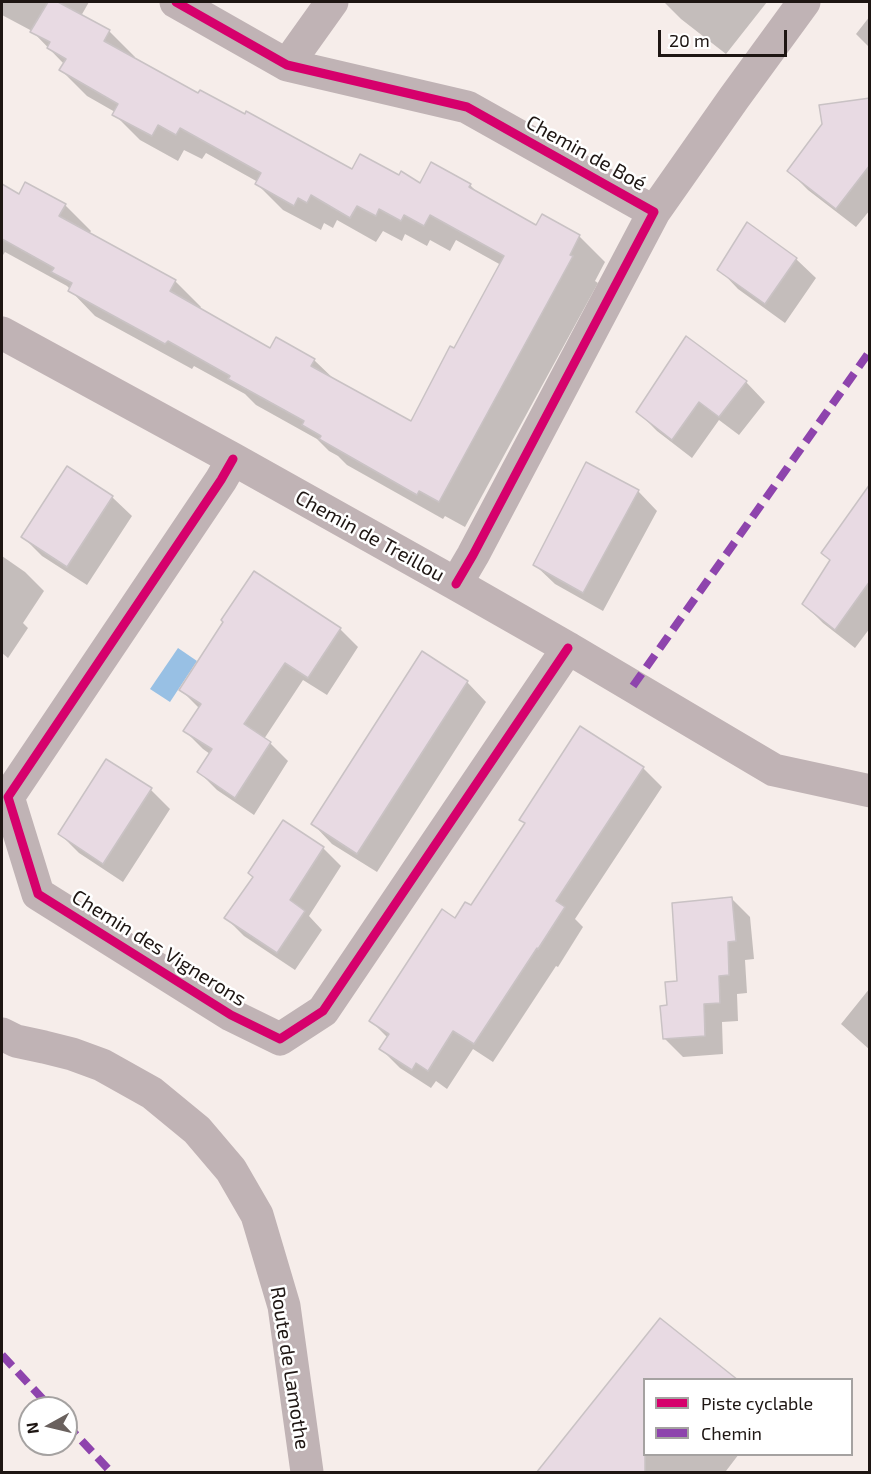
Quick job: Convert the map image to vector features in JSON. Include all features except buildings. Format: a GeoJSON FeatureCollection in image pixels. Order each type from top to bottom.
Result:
{"type":"FeatureCollection","features":[{"type":"Feature","properties":{"kind":"street","name":"Chemin de Boé"},"geometry":{"type":"LineString","coordinates":[[176,2],[287,65],[467,107],[654,212]]}},
{"type":"Feature","properties":{"kind":"street"},"geometry":{"type":"LineString","coordinates":[[287,65],[332,2]]}},
{"type":"Feature","properties":{"kind":"street","name":"Chemin de Boé"},"geometry":{"type":"LineString","coordinates":[[456,584],[479,545],[654,212],[804,2]]}},
{"type":"Feature","properties":{"kind":"street","name":"Chemin de Treillou"},"geometry":{"type":"LineString","coordinates":[[2,333],[456,584],[774,770],[870,791]]}},
{"type":"Feature","properties":{"kind":"street","name":"Chemin des Vignerons"},"geometry":{"type":"LineString","coordinates":[[233,459],[8,797],[38,894],[231,1015],[280,1039],[322,1011],[568,648]]}},
{"type":"Feature","properties":{"kind":"street","name":"Route de Lamothe"},"geometry":{"type":"LineString","coordinates":[[6,1040],[72,1054],[102,1065],[152,1093],[196,1130],[231,1170],[257,1215],[284,1306],[307,1473]]}},
{"type":"Feature","properties":{"kind":"water"},"geometry":{"type":"Polygon","coordinates":[[[178,648],[197,661],[170,702],[150,689],[178,648]]]}},
{"type":"Feature","properties":{"kind":"marked path"},"geometry":{"type":"LineString","coordinates":[[633,686],[870,351]]}},
{"type":"Feature","properties":{"kind":"marked path"},"geometry":{"type":"LineString","coordinates":[[2,1355],[40,1396]]}},
{"type":"Feature","properties":{"kind":"marked path"},"geometry":{"type":"LineString","coordinates":[[78,1437],[111,1472]]}},
{"type":"Feature","properties":{"kind":"cycle path"},"geometry":{"type":"LineString","coordinates":[[176,2],[287,65],[467,107],[654,212],[456,584]]}},
{"type":"Feature","properties":{"kind":"cycle path"},"geometry":{"type":"LineString","coordinates":[[233,459],[8,797],[38,894],[231,1015],[280,1039],[323,1011],[568,648]]}}]}
